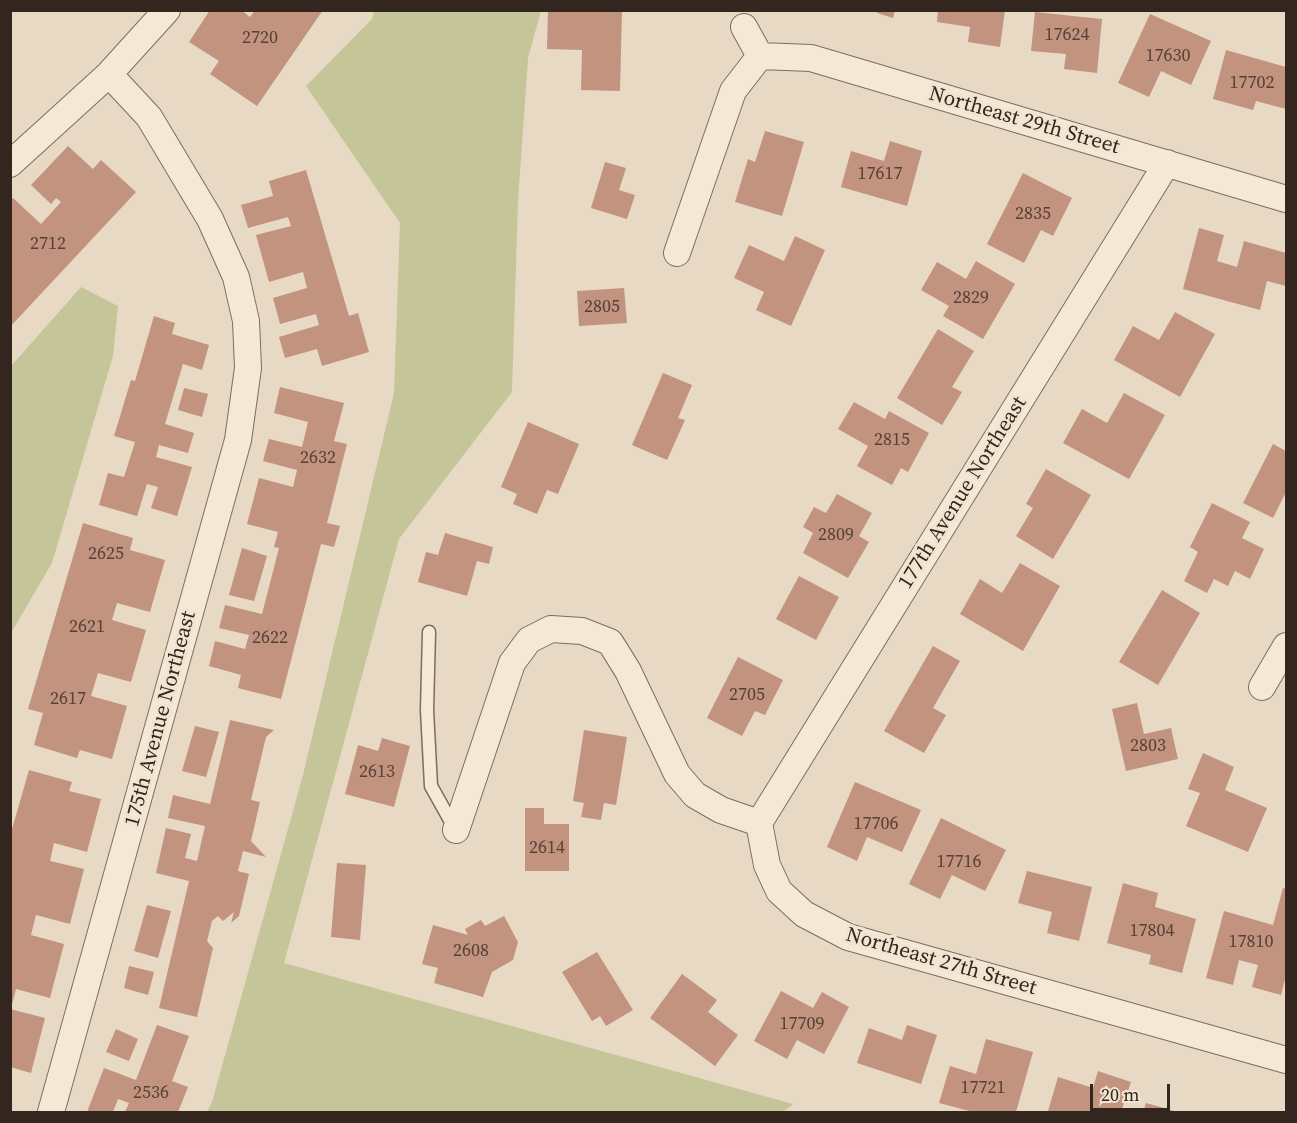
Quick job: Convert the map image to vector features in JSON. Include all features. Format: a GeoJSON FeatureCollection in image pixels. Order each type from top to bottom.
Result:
{"type":"FeatureCollection","features":[{"type":"Feature","properties":{"kind":"street"},"geometry":{"type":"LineString","coordinates":[[10,164],[109,74],[167,10]]}},
{"type":"Feature","properties":{"kind":"street"},"geometry":{"type":"LineString","coordinates":[[677,253],[733,91],[759,56],[744,27]]}},
{"type":"Feature","properties":{"kind":"street","name":"Northeast 29th Street"},"geometry":{"type":"LineString","coordinates":[[759,56],[811,58],[1287,199]]}},
{"type":"Feature","properties":{"kind":"street","name":"175th Avenue Northeast"},"geometry":{"type":"LineString","coordinates":[[51,1113],[238,440],[248,368],[246,321],[236,277],[210,219],[149,117],[109,74]]}},
{"type":"Feature","properties":{"kind":"street","name":"177th Avenue Northeast"},"geometry":{"type":"LineString","coordinates":[[759,823],[1167,163]]}},
{"type":"Feature","properties":{"kind":"street"},"geometry":{"type":"LineString","coordinates":[[456,830],[512,663],[529,640],[551,629],[582,631],[610,642],[628,671],[677,774],[695,795],[721,810],[759,823]]}},
{"type":"Feature","properties":{"kind":"street"},"geometry":{"type":"LineString","coordinates":[[1262,687],[1287,646]]}},
{"type":"Feature","properties":{"kind":"street","name":"Northeast 27th Street"},"geometry":{"type":"LineString","coordinates":[[759,823],[767,865],[779,891],[804,914],[848,937],[1287,1060]]}},
{"type":"Feature","properties":{"kind":"lane"},"geometry":{"type":"LineString","coordinates":[[429,632],[428,710],[431,786],[456,830]]}},
{"type":"Feature","properties":{"kind":"green space"},"geometry":{"type":"Polygon","coordinates":[[[374,11],[541,11],[528,58],[518,201],[512,392],[399,539],[284,963],[793,1104],[783,1112],[207,1112],[212,1102],[303,775],[394,393],[400,223],[306,86],[372,19],[374,11]]]}},
{"type":"Feature","properties":{"kind":"green space"},"geometry":{"type":"Polygon","coordinates":[[[81,287],[118,306],[113,356],[52,563],[11,633],[11,366],[81,287]]]}},
{"type":"Feature","properties":{"kind":"building"},"geometry":{"type":"Polygon","coordinates":[[[210,10],[241,10],[250,17],[255,10],[323,10],[257,106],[210,74],[219,61],[189,42],[210,10]]]}},
{"type":"Feature","properties":{"kind":"building"},"geometry":{"type":"Polygon","coordinates":[[[548,10],[622,10],[620,91],[581,90],[582,50],[547,49],[548,10]]]}},
{"type":"Feature","properties":{"kind":"building"},"geometry":{"type":"Polygon","coordinates":[[[878,10],[895,10],[893,18],[877,13],[878,10]]]}},
{"type":"Feature","properties":{"kind":"building"},"geometry":{"type":"Polygon","coordinates":[[[938,10],[1005,10],[1000,47],[968,42],[970,27],[937,22],[938,10]]]}},
{"type":"Feature","properties":{"kind":"building"},"geometry":{"type":"Polygon","coordinates":[[[1035,12],[1102,19],[1097,73],[1064,69],[1066,54],[1031,51],[1035,12]]]}},
{"type":"Feature","properties":{"kind":"building"},"geometry":{"type":"Polygon","coordinates":[[[1150,14],[1211,41],[1191,85],[1161,71],[1149,97],[1118,83],[1150,14]]]}},
{"type":"Feature","properties":{"kind":"building"},"geometry":{"type":"Polygon","coordinates":[[[1226,50],[1286,67],[1286,109],[1256,101],[1253,110],[1213,99],[1226,50]]]}},
{"type":"Feature","properties":{"kind":"building"},"geometry":{"type":"Polygon","coordinates":[[[765,131],[804,142],[782,216],[735,202],[748,159],[755,162],[765,131]]]}},
{"type":"Feature","properties":{"kind":"building"},"geometry":{"type":"Polygon","coordinates":[[[890,141],[922,151],[907,206],[841,187],[851,151],[884,161],[890,141]]]}},
{"type":"Feature","properties":{"kind":"building"},"geometry":{"type":"Polygon","coordinates":[[[68,146],[93,169],[101,160],[136,192],[10,327],[10,201],[13,198],[41,224],[61,202],[56,198],[51,204],[31,185],[68,146]]]}},
{"type":"Feature","properties":{"kind":"building"},"geometry":{"type":"Polygon","coordinates":[[[605,162],[626,168],[619,190],[635,195],[627,219],[591,208],[605,162]]]}},
{"type":"Feature","properties":{"kind":"building"},"geometry":{"type":"Polygon","coordinates":[[[306,170],[349,316],[358,313],[369,352],[322,366],[317,349],[285,358],[279,337],[319,325],[316,314],[280,324],[273,298],[307,288],[303,272],[269,282],[256,235],[291,226],[288,217],[248,228],[241,205],[273,196],[269,181],[306,170]]]}},
{"type":"Feature","properties":{"kind":"building"},"geometry":{"type":"Polygon","coordinates":[[[1023,173],[1072,198],[1053,236],[1041,230],[1024,263],[987,244],[1023,173]]]}},
{"type":"Feature","properties":{"kind":"building"},"geometry":{"type":"Polygon","coordinates":[[[1199,228],[1224,235],[1217,261],[1237,267],[1244,241],[1286,253],[1286,286],[1267,281],[1260,310],[1183,289],[1199,228]]]}},
{"type":"Feature","properties":{"kind":"building"},"geometry":{"type":"Polygon","coordinates":[[[795,236],[825,250],[791,326],[756,310],[764,292],[734,278],[749,245],[784,261],[795,236]]]}},
{"type":"Feature","properties":{"kind":"building"},"geometry":{"type":"Polygon","coordinates":[[[976,261],[1015,284],[983,339],[943,316],[949,306],[921,290],[937,262],[966,279],[976,261]]]}},
{"type":"Feature","properties":{"kind":"building"},"geometry":{"type":"Polygon","coordinates":[[[624,288],[627,323],[579,326],[577,291],[624,288]]]}},
{"type":"Feature","properties":{"kind":"building"},"geometry":{"type":"Polygon","coordinates":[[[1175,312],[1215,334],[1180,397],[1114,360],[1133,326],[1159,340],[1175,312]]]}},
{"type":"Feature","properties":{"kind":"building"},"geometry":{"type":"Polygon","coordinates":[[[154,316],[175,323],[172,334],[209,345],[202,370],[183,364],[165,424],[194,433],[188,453],[159,445],[156,457],[192,467],[177,516],[151,508],[158,487],[147,484],[137,516],[99,505],[108,473],[124,477],[135,442],[114,436],[131,380],[135,381],[154,316]]]}},
{"type":"Feature","properties":{"kind":"building"},"geometry":{"type":"Polygon","coordinates":[[[938,329],[974,351],[952,387],[962,392],[942,425],[897,398],[938,329]]]}},
{"type":"Feature","properties":{"kind":"building"},"geometry":{"type":"Polygon","coordinates":[[[663,373],[692,385],[678,418],[685,420],[667,460],[632,445],[663,373]]]}},
{"type":"Feature","properties":{"kind":"building"},"geometry":{"type":"Polygon","coordinates":[[[280,387],[344,403],[334,441],[347,444],[327,523],[340,526],[334,547],[321,544],[281,699],[238,688],[241,675],[209,666],[215,641],[245,649],[249,635],[219,628],[225,605],[262,614],[279,548],[274,547],[278,532],[247,524],[259,478],[293,487],[297,470],[263,461],[269,439],[302,447],[308,422],[274,413],[280,387]]]}},
{"type":"Feature","properties":{"kind":"building"},"geometry":{"type":"Polygon","coordinates":[[[184,388],[208,394],[202,417],[178,410],[184,388]]]}},
{"type":"Feature","properties":{"kind":"building"},"geometry":{"type":"Polygon","coordinates":[[[1124,393],[1165,415],[1129,479],[1063,443],[1082,409],[1107,423],[1124,393]]]}},
{"type":"Feature","properties":{"kind":"building"},"geometry":{"type":"Polygon","coordinates":[[[854,402],[885,419],[889,411],[929,433],[908,472],[901,468],[892,485],[857,466],[868,446],[838,429],[854,402]]]}},
{"type":"Feature","properties":{"kind":"building"},"geometry":{"type":"Polygon","coordinates":[[[528,422],[579,444],[558,494],[547,490],[537,514],[513,504],[517,494],[501,487],[528,422]]]}},
{"type":"Feature","properties":{"kind":"building"},"geometry":{"type":"Polygon","coordinates":[[[1273,444],[1286,451],[1286,492],[1273,518],[1243,503],[1273,444]]]}},
{"type":"Feature","properties":{"kind":"building"},"geometry":{"type":"Polygon","coordinates":[[[1046,469],[1091,495],[1053,559],[1016,536],[1033,508],[1026,504],[1046,469]]]}},
{"type":"Feature","properties":{"kind":"building"},"geometry":{"type":"Polygon","coordinates":[[[837,494],[872,513],[859,536],[869,542],[848,578],[803,553],[813,533],[803,527],[814,507],[826,513],[837,494]]]}},
{"type":"Feature","properties":{"kind":"building"},"geometry":{"type":"Polygon","coordinates":[[[1212,503],[1250,522],[1242,538],[1264,549],[1250,579],[1235,571],[1228,586],[1214,579],[1207,593],[1184,581],[1198,552],[1190,547],[1212,503]]]}},
{"type":"Feature","properties":{"kind":"building"},"geometry":{"type":"Polygon","coordinates":[[[83,523],[133,538],[130,550],[165,560],[150,612],[117,603],[112,620],[146,630],[131,682],[98,673],[91,696],[127,706],[112,759],[80,750],[77,758],[34,745],[43,713],[28,709],[83,523]]]}},
{"type":"Feature","properties":{"kind":"building"},"geometry":{"type":"Polygon","coordinates":[[[445,533],[493,547],[489,564],[477,561],[467,596],[418,582],[426,552],[438,555],[445,533]]]}},
{"type":"Feature","properties":{"kind":"building"},"geometry":{"type":"Polygon","coordinates":[[[242,548],[267,556],[254,601],[229,595],[242,548]]]}},
{"type":"Feature","properties":{"kind":"building"},"geometry":{"type":"Polygon","coordinates":[[[1020,563],[1060,586],[1023,651],[960,614],[980,579],[1002,593],[1020,563]]]}},
{"type":"Feature","properties":{"kind":"building"},"geometry":{"type":"Polygon","coordinates":[[[799,576],[839,597],[816,640],[776,619],[799,576]]]}},
{"type":"Feature","properties":{"kind":"building"},"geometry":{"type":"Polygon","coordinates":[[[1162,590],[1200,613],[1158,685],[1119,662],[1162,590]]]}},
{"type":"Feature","properties":{"kind":"building"},"geometry":{"type":"Polygon","coordinates":[[[933,646],[960,661],[933,708],[946,715],[924,753],[884,731],[933,646]]]}},
{"type":"Feature","properties":{"kind":"building"},"geometry":{"type":"Polygon","coordinates":[[[738,657],[783,680],[765,715],[755,711],[742,736],[707,718],[738,657]]]}},
{"type":"Feature","properties":{"kind":"building"},"geometry":{"type":"Polygon","coordinates":[[[1137,703],[1144,734],[1171,728],[1178,759],[1126,771],[1112,709],[1137,703]]]}},
{"type":"Feature","properties":{"kind":"building"},"geometry":{"type":"Polygon","coordinates":[[[230,720],[274,730],[266,737],[251,800],[260,802],[251,841],[266,857],[243,851],[238,871],[249,874],[239,916],[231,923],[234,912],[223,921],[218,916],[212,921],[207,941],[213,948],[197,1017],[159,1008],[189,881],[156,873],[166,828],[191,834],[185,858],[197,861],[205,826],[168,818],[173,795],[210,804],[230,720]]]}},
{"type":"Feature","properties":{"kind":"building"},"geometry":{"type":"Polygon","coordinates":[[[195,726],[219,732],[206,777],[182,771],[195,726]]]}},
{"type":"Feature","properties":{"kind":"building"},"geometry":{"type":"Polygon","coordinates":[[[584,730],[627,737],[616,805],[604,803],[601,820],[581,817],[584,803],[573,801],[584,730]]]}},
{"type":"Feature","properties":{"kind":"building"},"geometry":{"type":"Polygon","coordinates":[[[382,738],[410,746],[394,807],[345,794],[358,745],[378,751],[382,738]]]}},
{"type":"Feature","properties":{"kind":"building"},"geometry":{"type":"Polygon","coordinates":[[[1203,753],[1234,767],[1225,790],[1267,808],[1248,852],[1186,826],[1200,793],[1188,789],[1203,753]]]}},
{"type":"Feature","properties":{"kind":"building"},"geometry":{"type":"Polygon","coordinates":[[[29,770],[72,782],[69,791],[101,799],[87,852],[54,843],[50,861],[84,869],[70,924],[36,915],[31,935],[64,944],[50,998],[16,989],[11,1008],[10,836],[29,770]]]}},
{"type":"Feature","properties":{"kind":"building"},"geometry":{"type":"Polygon","coordinates":[[[855,782],[921,810],[902,852],[867,837],[857,861],[827,847],[855,782]]]}},
{"type":"Feature","properties":{"kind":"building"},"geometry":{"type":"Polygon","coordinates":[[[525,808],[544,808],[544,824],[569,824],[569,871],[525,871],[525,808]]]}},
{"type":"Feature","properties":{"kind":"building"},"geometry":{"type":"Polygon","coordinates":[[[941,818],[1006,850],[985,891],[952,875],[940,899],[909,884],[941,818]]]}},
{"type":"Feature","properties":{"kind":"building"},"geometry":{"type":"Polygon","coordinates":[[[337,863],[366,865],[360,940],[331,937],[337,863]]]}},
{"type":"Feature","properties":{"kind":"building"},"geometry":{"type":"Polygon","coordinates":[[[1027,871],[1092,887],[1079,941],[1047,933],[1052,912],[1018,903],[1027,871]]]}},
{"type":"Feature","properties":{"kind":"building"},"geometry":{"type":"Polygon","coordinates":[[[1123,883],[1158,893],[1155,907],[1196,919],[1182,973],[1149,964],[1151,955],[1107,943],[1123,883]]]}},
{"type":"Feature","properties":{"kind":"building"},"geometry":{"type":"Polygon","coordinates":[[[1283,888],[1286,889],[1286,976],[1281,995],[1252,987],[1258,965],[1239,960],[1233,985],[1206,978],[1224,911],[1273,925],[1283,888]]]}},
{"type":"Feature","properties":{"kind":"building"},"geometry":{"type":"Polygon","coordinates":[[[147,905],[171,911],[158,958],[134,951],[147,905]]]}},
{"type":"Feature","properties":{"kind":"building"},"geometry":{"type":"Polygon","coordinates":[[[504,916],[518,942],[513,960],[492,972],[483,997],[434,983],[438,968],[422,964],[433,925],[468,935],[465,929],[481,920],[485,926],[504,916]]]}},
{"type":"Feature","properties":{"kind":"building"},"geometry":{"type":"Polygon","coordinates":[[[597,952],[633,1010],[606,1026],[600,1016],[592,1021],[562,972],[597,952]]]}},
{"type":"Feature","properties":{"kind":"building"},"geometry":{"type":"Polygon","coordinates":[[[129,966],[154,972],[148,995],[124,988],[129,966]]]}},
{"type":"Feature","properties":{"kind":"building"},"geometry":{"type":"Polygon","coordinates":[[[682,974],[717,1000],[708,1012],[738,1035],[715,1066],[650,1018],[682,974]]]}},
{"type":"Feature","properties":{"kind":"building"},"geometry":{"type":"Polygon","coordinates":[[[781,991],[813,1008],[822,992],[849,1007],[824,1054],[797,1040],[787,1059],[754,1041],[781,991]]]}},
{"type":"Feature","properties":{"kind":"building"},"geometry":{"type":"Polygon","coordinates":[[[10,1009],[45,1018],[31,1073],[10,1067],[10,1009]]]}},
{"type":"Feature","properties":{"kind":"building"},"geometry":{"type":"Polygon","coordinates":[[[157,1025],[189,1036],[172,1081],[188,1087],[178,1112],[125,1112],[129,1103],[118,1099],[113,1112],[87,1112],[104,1068],[136,1080],[157,1025]]]}},
{"type":"Feature","properties":{"kind":"building"},"geometry":{"type":"Polygon","coordinates":[[[907,1025],[937,1035],[921,1084],[857,1063],[869,1028],[902,1040],[907,1025]]]}},
{"type":"Feature","properties":{"kind":"building"},"geometry":{"type":"Polygon","coordinates":[[[116,1029],[138,1039],[129,1061],[106,1052],[116,1029]]]}},
{"type":"Feature","properties":{"kind":"building"},"geometry":{"type":"Polygon","coordinates":[[[986,1039],[1033,1052],[1016,1112],[973,1112],[939,1103],[950,1066],[976,1074],[986,1039]]]}},
{"type":"Feature","properties":{"kind":"building"},"geometry":{"type":"Polygon","coordinates":[[[1098,1071],[1131,1082],[1121,1112],[1048,1111],[1058,1077],[1093,1088],[1098,1071]]]}},
{"type":"Feature","properties":{"kind":"building"},"geometry":{"type":"Polygon","coordinates":[[[1146,1103],[1178,1112],[1143,1112],[1146,1103]]]}}]}
